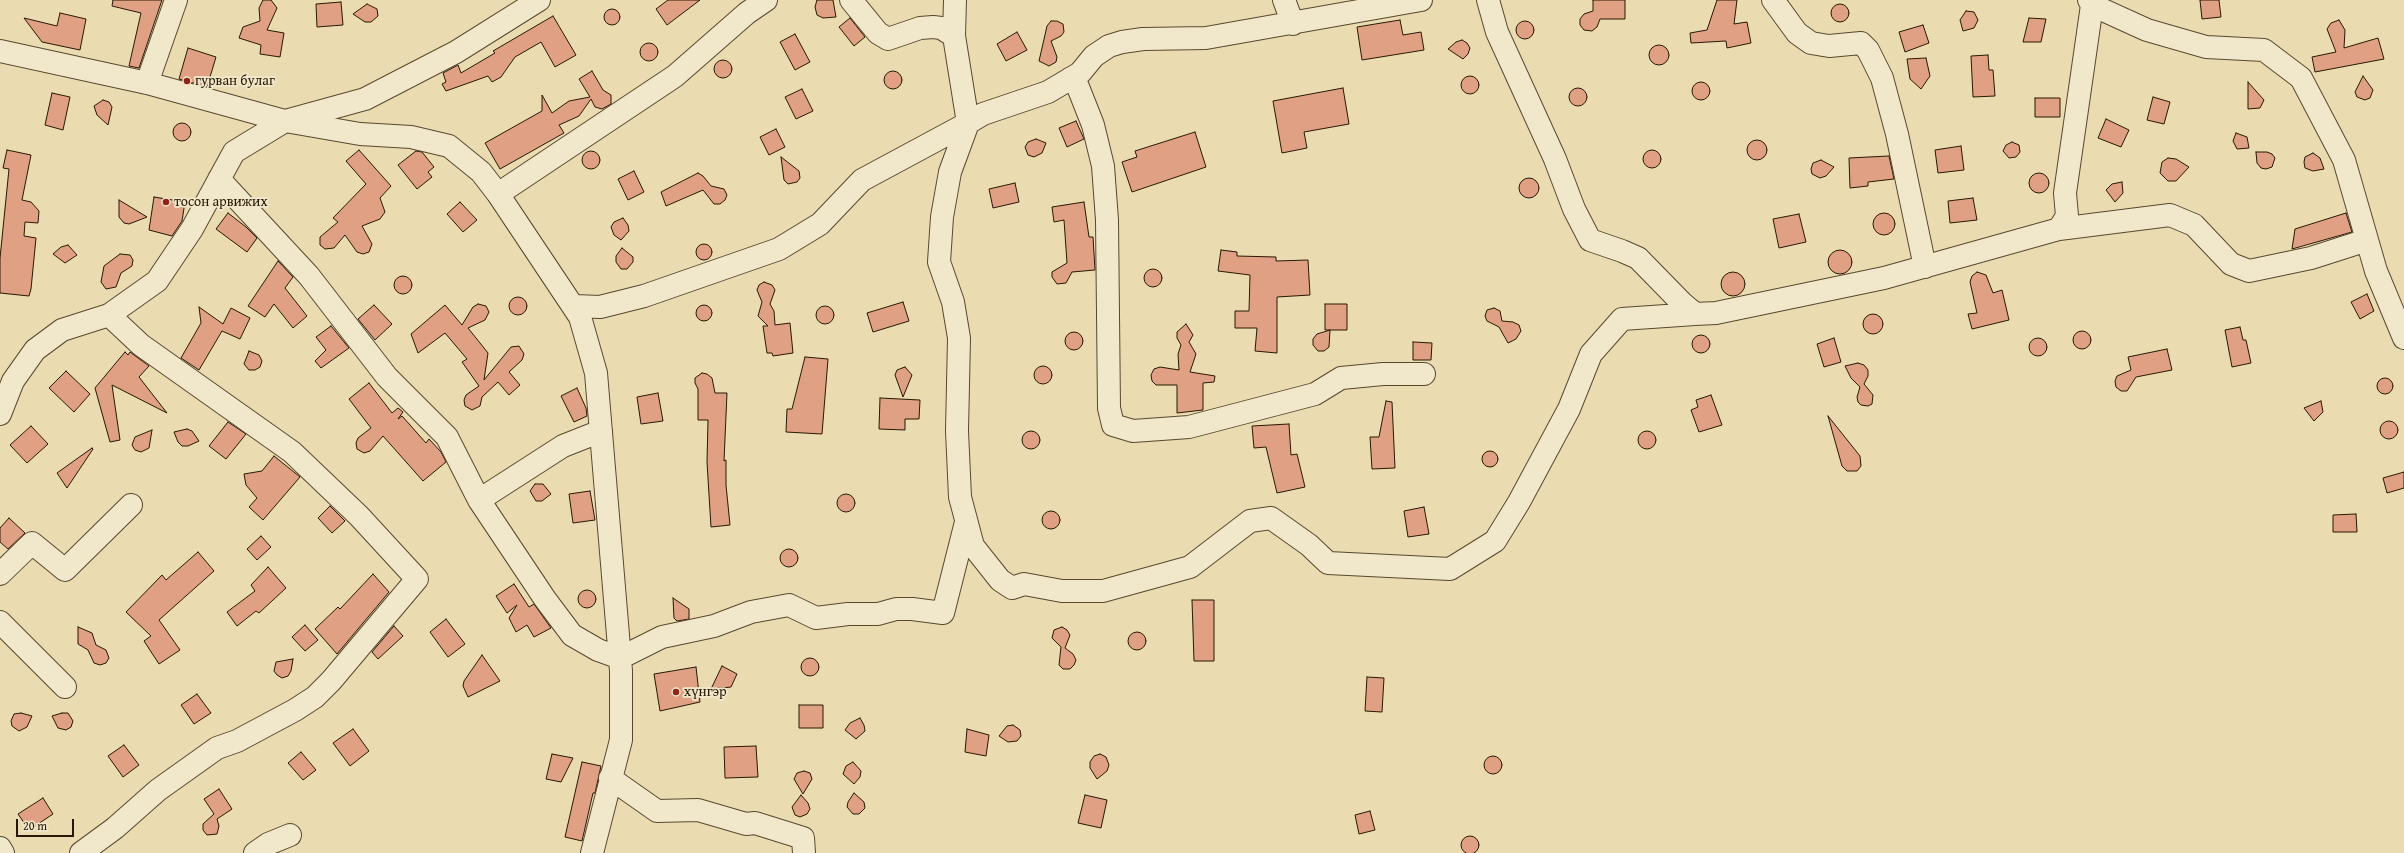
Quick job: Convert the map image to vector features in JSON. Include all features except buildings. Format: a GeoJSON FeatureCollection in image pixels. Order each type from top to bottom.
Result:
{"type":"FeatureCollection","features":[{"type":"Feature","properties":{"kind":"street"},"geometry":{"type":"LineString","coordinates":[[147,83],[176,0]]}},
{"type":"Feature","properties":{"kind":"street"},"geometry":{"type":"LineString","coordinates":[[0,414],[13,381],[35,350],[62,330],[109,315],[157,281],[192,229],[234,152],[285,121],[365,99],[456,52],[539,0]]}},
{"type":"Feature","properties":{"kind":"street"},"geometry":{"type":"LineString","coordinates":[[498,194],[675,76],[766,0]]}},
{"type":"Feature","properties":{"kind":"street"},"geometry":{"type":"LineString","coordinates":[[851,0],[878,33],[888,39],[932,27],[941,28],[954,36]]}},
{"type":"Feature","properties":{"kind":"street"},"geometry":{"type":"LineString","coordinates":[[955,0],[954,36],[968,123],[950,172],[942,217],[938,262],[953,302],[959,338],[957,431],[958,482],[973,546],[1000,580],[1012,588],[1024,584],[1062,591],[1103,591],[1190,567],[1250,521],[1272,518],[1309,545],[1328,563],[1450,569],[1495,541],[1519,502],[1570,409],[1591,354],[1622,319],[1716,313],[1884,278],[2059,229],[2170,215],[2194,225],[2231,264],[2249,270],[2311,258],[2367,240]]}},
{"type":"Feature","properties":{"kind":"street"},"geometry":{"type":"LineString","coordinates":[[1284,0],[1293,24]]}},
{"type":"Feature","properties":{"kind":"street"},"geometry":{"type":"LineString","coordinates":[[575,306],[600,307],[644,296],[779,249],[820,224],[862,180],[983,114],[1048,92],[1080,73],[1094,56],[1109,46],[1122,42],[1143,39],[1206,38],[1293,24],[1421,0]]}},
{"type":"Feature","properties":{"kind":"street"},"geometry":{"type":"LineString","coordinates":[[1488,0],[1497,32],[1555,159],[1574,209],[1590,240],[1638,258],[1682,303],[1695,314]]}},
{"type":"Feature","properties":{"kind":"street"},"geometry":{"type":"LineString","coordinates":[[1772,0],[1797,33],[1811,43],[1829,46],[1861,43],[1868,50],[1882,78],[1897,134],[1925,267]]}},
{"type":"Feature","properties":{"kind":"street"},"geometry":{"type":"LineString","coordinates":[[2059,229],[2067,216],[2065,193],[2090,3],[2147,30],[2206,47],[2264,50],[2301,78],[2344,160],[2376,271],[2404,338]]}},
{"type":"Feature","properties":{"kind":"street"},"geometry":{"type":"LineString","coordinates":[[0,51],[147,83],[285,121],[360,134],[410,137],[449,146],[481,172],[498,194],[575,306],[580,317],[596,373],[620,658],[621,740],[610,778],[592,853]]}},
{"type":"Feature","properties":{"kind":"street"},"geometry":{"type":"LineString","coordinates":[[1071,78],[1078,87],[1093,125],[1103,166],[1107,220],[1109,408],[1114,425],[1133,431],[1188,427],[1315,394],[1340,378],[1383,374],[1424,374]]}},
{"type":"Feature","properties":{"kind":"street"},"geometry":{"type":"LineString","coordinates":[[219,178],[309,276],[386,376],[447,437],[479,500],[506,543],[572,635],[598,650],[620,658],[662,637],[714,626],[751,612],[788,606],[816,618],[848,614],[878,614],[896,609],[912,609],[943,613],[966,519]]}},
{"type":"Feature","properties":{"kind":"street"},"geometry":{"type":"LineString","coordinates":[[80,853],[115,828],[158,790],[217,748],[244,737],[295,710],[315,697],[331,681],[417,579],[359,516],[292,452],[141,345],[109,315]]}},
{"type":"Feature","properties":{"kind":"street"},"geometry":{"type":"LineString","coordinates":[[479,500],[563,446],[601,430]]}},
{"type":"Feature","properties":{"kind":"street"},"geometry":{"type":"LineString","coordinates":[[0,574],[32,543],[65,570],[131,505]]}},
{"type":"Feature","properties":{"kind":"street"},"geometry":{"type":"LineString","coordinates":[[0,622],[65,687]]}},
{"type":"Feature","properties":{"kind":"street"},"geometry":{"type":"LineString","coordinates":[[610,778],[656,811],[698,810],[746,824],[755,823],[803,838],[804,853]]}},
{"type":"Feature","properties":{"kind":"street"},"geometry":{"type":"LineString","coordinates":[[255,853],[268,844],[290,835]]}},
{"type":"Feature","properties":{"kind":"street"},"geometry":{"type":"LineString","coordinates":[[0,848],[3,853]]}},
{"type":"Feature","properties":{"kind":"place","name":"гурван булаг"},"geometry":{"type":"Point","coordinates":[187,81]}},
{"type":"Feature","properties":{"kind":"place","name":"тосон арвижих"},"geometry":{"type":"Point","coordinates":[166,202]}},
{"type":"Feature","properties":{"kind":"place","name":"хүнгэр"},"geometry":{"type":"Point","coordinates":[676,692]}}]}
